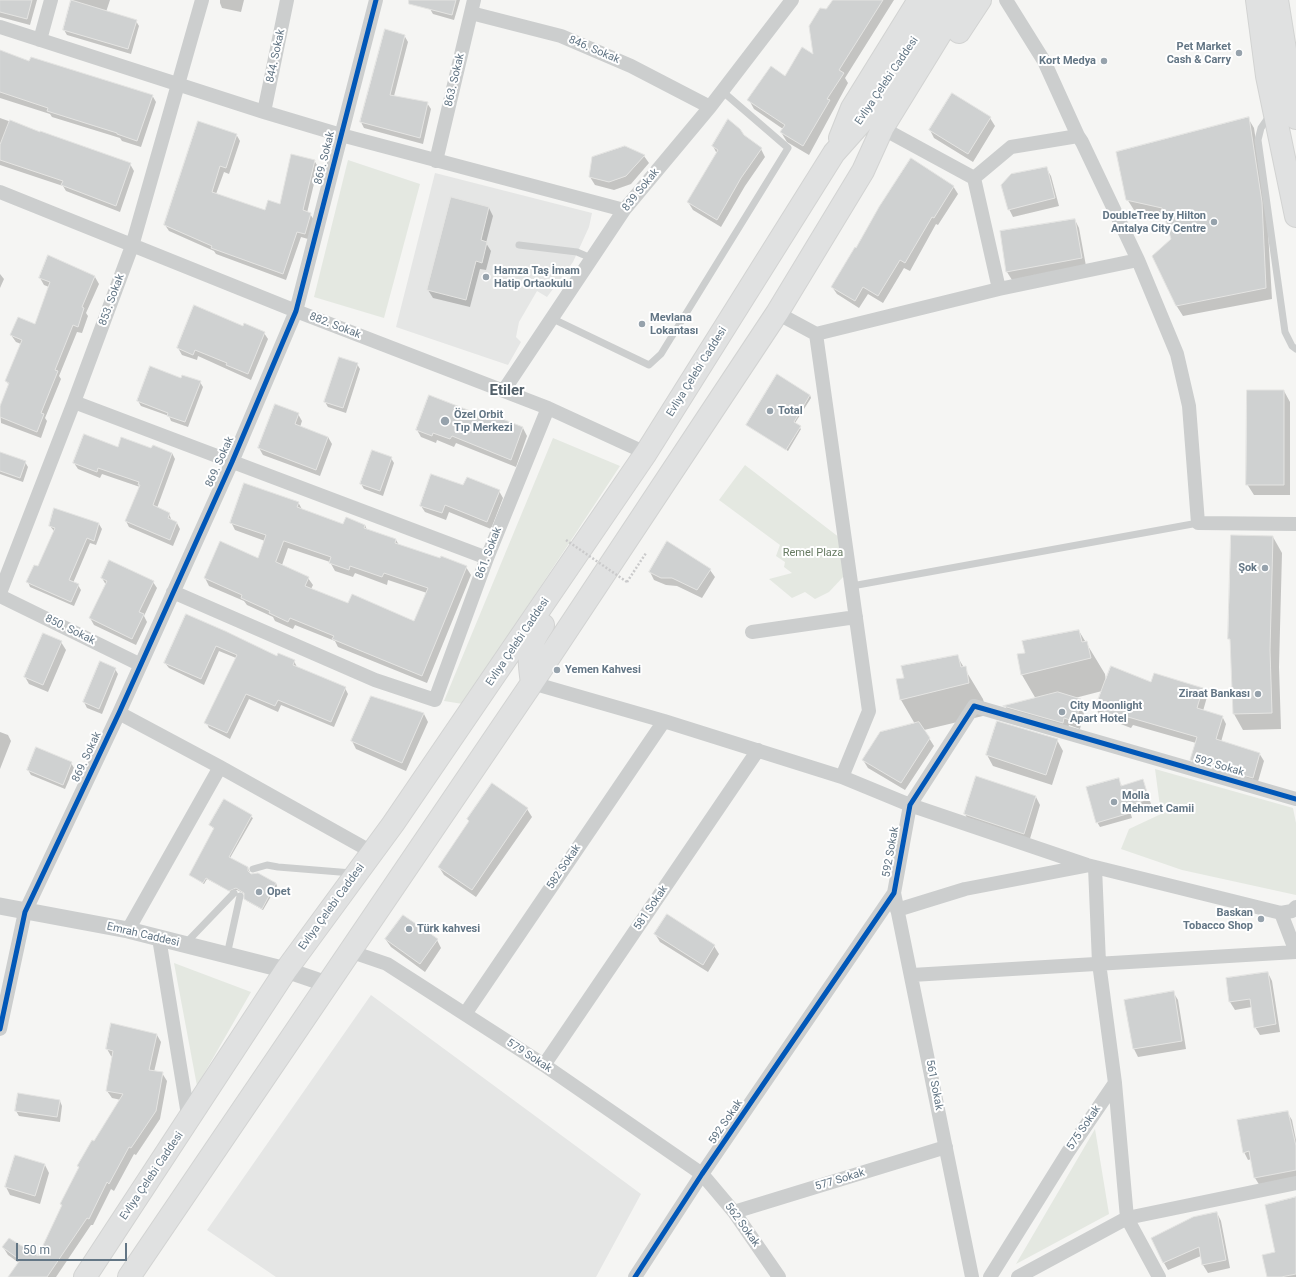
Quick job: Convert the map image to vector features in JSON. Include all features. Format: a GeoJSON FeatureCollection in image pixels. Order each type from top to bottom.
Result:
{"type":"FeatureCollection","features":[{"type":"Feature","properties":{"kind":"main road"},"geometry":{"type":"LineString","coordinates":[[834,153],[852,108],[919,0]]}},
{"type":"Feature","properties":{"kind":"main road","name":"Evliya Çelebi Caddesi"},"geometry":{"type":"LineString","coordinates":[[85,1277],[189,1121],[286,970],[372,852],[646,453],[834,153],[866,117],[940,0]]}},
{"type":"Feature","properties":{"kind":"main road","name":"Evliya Çelebi Caddesi"},"geometry":{"type":"LineString","coordinates":[[327,984],[532,683],[777,313],[863,171],[883,127],[961,0]]}},
{"type":"Feature","properties":{"kind":"main road"},"geometry":{"type":"LineString","coordinates":[[863,171],[893,134],[980,0]]}},
{"type":"Feature","properties":{"kind":"main road"},"geometry":{"type":"LineString","coordinates":[[1257,0],[1267,76],[1296,216]]}},
{"type":"Feature","properties":{"kind":"main road"},"geometry":{"type":"LineString","coordinates":[[1277,0],[1296,118]]}},
{"type":"Feature","properties":{"kind":"main road"},"geometry":{"type":"LineString","coordinates":[[532,683],[528,657],[530,648],[540,630],[597,550],[646,453]]}},
{"type":"Feature","properties":{"kind":"main road"},"geometry":{"type":"LineString","coordinates":[[129,1277],[327,984]]}},
{"type":"Feature","properties":{"kind":"street"},"geometry":{"type":"LineString","coordinates":[[40,40],[51,0]]}},
{"type":"Feature","properties":{"kind":"street","name":"853. Sokak"},"geometry":{"type":"LineString","coordinates":[[0,593],[74,402],[132,246],[202,0]]}},
{"type":"Feature","properties":{"kind":"street","name":"844. Sokak"},"geometry":{"type":"LineString","coordinates":[[264,112],[288,0]]}},
{"type":"Feature","properties":{"kind":"street","name":"869. Sokak"},"geometry":{"type":"LineString","coordinates":[[0,1029],[25,912],[119,713],[139,664],[232,462],[296,312],[376,0]]}},
{"type":"Feature","properties":{"kind":"street","name":"839 Sokak"},"geometry":{"type":"LineString","coordinates":[[504,390],[624,210],[710,107],[792,0]]}},
{"type":"Feature","properties":{"kind":"street"},"geometry":{"type":"LineString","coordinates":[[1006,0],[1044,61],[1078,136],[1138,260],[1177,354],[1187,399],[1198,523],[1296,524]]}},
{"type":"Feature","properties":{"kind":"street","name":"846. Sokak"},"geometry":{"type":"LineString","coordinates":[[472,6],[561,36],[631,66],[710,107]]}},
{"type":"Feature","properties":{"kind":"street","name":"863. Sokak"},"geometry":{"type":"LineString","coordinates":[[436,161],[472,6]]}},
{"type":"Feature","properties":{"kind":"street"},"geometry":{"type":"LineString","coordinates":[[0,27],[178,85],[341,135],[624,210]]}},
{"type":"Feature","properties":{"kind":"street"},"geometry":{"type":"LineString","coordinates":[[893,134],[974,178],[999,289]]}},
{"type":"Feature","properties":{"kind":"street"},"geometry":{"type":"LineString","coordinates":[[974,178],[1011,147],[1078,136]]}},
{"type":"Feature","properties":{"kind":"street","name":"882. Sokak"},"geometry":{"type":"LineString","coordinates":[[0,192],[296,312],[504,390],[548,408],[646,453]]}},
{"type":"Feature","properties":{"kind":"street"},"geometry":{"type":"LineString","coordinates":[[777,313],[816,334],[999,289],[1138,260]]}},
{"type":"Feature","properties":{"kind":"street"},"geometry":{"type":"LineString","coordinates":[[816,334],[869,712],[842,777]]}},
{"type":"Feature","properties":{"kind":"street"},"geometry":{"type":"LineString","coordinates":[[74,402],[487,558]]}},
{"type":"Feature","properties":{"kind":"street","name":"861. Sokak"},"geometry":{"type":"LineString","coordinates":[[173,592],[375,680],[435,700],[487,558],[548,408]]}},
{"type":"Feature","properties":{"kind":"street","name":"850. Sokak"},"geometry":{"type":"LineString","coordinates":[[0,596],[139,664]]}},
{"type":"Feature","properties":{"kind":"street"},"geometry":{"type":"LineString","coordinates":[[752,632],[856,617]]}},
{"type":"Feature","properties":{"kind":"street"},"geometry":{"type":"LineString","coordinates":[[532,683],[664,721],[842,777],[910,805],[1091,866],[1281,912],[1292,911],[1296,907]]}},
{"type":"Feature","properties":{"kind":"street","name":"592 Sokak"},"geometry":{"type":"LineString","coordinates":[[635,1277],[702,1174],[894,893],[910,805],[974,706],[1296,799]]}},
{"type":"Feature","properties":{"kind":"street"},"geometry":{"type":"LineString","coordinates":[[119,713],[220,767],[372,852]]}},
{"type":"Feature","properties":{"kind":"street","name":"582 Sokak"},"geometry":{"type":"LineString","coordinates":[[465,1014],[664,721]]}},
{"type":"Feature","properties":{"kind":"street","name":"581 Sokak"},"geometry":{"type":"LineString","coordinates":[[544,1065],[758,750]]}},
{"type":"Feature","properties":{"kind":"street"},"geometry":{"type":"LineString","coordinates":[[128,930],[220,767]]}},
{"type":"Feature","properties":{"kind":"street"},"geometry":{"type":"LineString","coordinates":[[897,910],[965,889],[1091,866]]}},
{"type":"Feature","properties":{"kind":"street"},"geometry":{"type":"LineString","coordinates":[[1091,866],[1099,963],[1115,1083],[1127,1218],[1159,1277]]}},
{"type":"Feature","properties":{"kind":"street","name":"561 Sokak"},"geometry":{"type":"LineString","coordinates":[[894,893],[912,975],[972,1277]]}},
{"type":"Feature","properties":{"kind":"street","name":"Emrah Caddesi"},"geometry":{"type":"LineString","coordinates":[[0,906],[25,912],[128,930],[286,970],[327,984]]}},
{"type":"Feature","properties":{"kind":"street"},"geometry":{"type":"LineString","coordinates":[[912,975],[1296,952],[1281,912]]}},
{"type":"Feature","properties":{"kind":"street"},"geometry":{"type":"LineString","coordinates":[[158,938],[189,1121]]}},
{"type":"Feature","properties":{"kind":"street","name":"579 Sokak"},"geometry":{"type":"LineString","coordinates":[[349,951],[387,964],[544,1065],[702,1174]]}},
{"type":"Feature","properties":{"kind":"street","name":"575 Sokak"},"geometry":{"type":"LineString","coordinates":[[990,1277],[1068,1152],[1115,1083]]}},
{"type":"Feature","properties":{"kind":"street","name":"577 Sokak"},"geometry":{"type":"LineString","coordinates":[[734,1212],[946,1147]]}},
{"type":"Feature","properties":{"kind":"street","name":"562 Sokak"},"geometry":{"type":"LineString","coordinates":[[702,1174],[734,1212],[778,1277]]}},
{"type":"Feature","properties":{"kind":"street"},"geometry":{"type":"LineString","coordinates":[[1018,1277],[1127,1218],[1296,1183]]}},
{"type":"Feature","properties":{"kind":"lane"},"geometry":{"type":"LineString","coordinates":[[551,318],[649,365],[661,354],[788,148],[722,91]]}},
{"type":"Feature","properties":{"kind":"lane"},"geometry":{"type":"LineString","coordinates":[[1274,108],[1260,128],[1258,140],[1285,332],[1292,346],[1296,349]]}},
{"type":"Feature","properties":{"kind":"lane"},"geometry":{"type":"LineString","coordinates":[[519,245],[577,252],[591,258]]}},
{"type":"Feature","properties":{"kind":"lane"},"geometry":{"type":"LineString","coordinates":[[852,586],[1198,523]]}},
{"type":"Feature","properties":{"kind":"lane"},"geometry":{"type":"LineString","coordinates":[[252,869],[267,865],[356,874]]}},
{"type":"Feature","properties":{"kind":"lane"},"geometry":{"type":"LineString","coordinates":[[184,945],[237,895],[227,955]]}},
{"type":"Feature","properties":{"kind":"path"},"geometry":{"type":"LineString","coordinates":[[566,540],[627,582],[646,553]]}},
{"type":"Feature","properties":{"kind":"shaded area","name":"Hamza Taş İmam Hatip Ortaokulu"},"geometry":{"type":"Polygon","coordinates":[[[435,173],[592,213],[589,227],[573,262],[547,297],[537,291],[519,322],[516,337],[521,342],[508,365],[396,327],[435,173]]]}},
{"type":"Feature","properties":{"kind":"shaded area"},"geometry":{"type":"Polygon","coordinates":[[[371,995],[641,1194],[596,1277],[276,1277],[207,1230],[371,995]]]}},
{"type":"Feature","properties":{"kind":"green space"},"geometry":{"type":"Polygon","coordinates":[[[348,160],[420,184],[384,318],[314,297],[348,160]]]}},
{"type":"Feature","properties":{"kind":"green space"},"geometry":{"type":"Polygon","coordinates":[[[553,438],[620,466],[463,704],[444,701],[553,438]]]}},
{"type":"Feature","properties":{"kind":"green space","name":"Remel Plaza"},"geometry":{"type":"Polygon","coordinates":[[[745,465],[840,538],[844,576],[829,592],[815,599],[805,592],[792,598],[769,579],[792,573],[784,567],[785,562],[776,556],[780,545],[719,500],[745,465]]]}},
{"type":"Feature","properties":{"kind":"green space"},"geometry":{"type":"Polygon","coordinates":[[[1155,769],[1293,808],[1296,823],[1296,895],[1182,870],[1121,849],[1129,829],[1161,814],[1155,769]]]}},
{"type":"Feature","properties":{"kind":"green space"},"geometry":{"type":"Polygon","coordinates":[[[174,963],[251,992],[197,1086],[174,963]]]}},
{"type":"Feature","properties":{"kind":"green space"},"geometry":{"type":"Polygon","coordinates":[[[1095,1129],[1109,1214],[1016,1264],[1095,1129]]]}},
{"type":"Feature","properties":{"kind":"building"},"geometry":{"type":"Polygon","coordinates":[[[0,0],[32,0],[27,19],[0,12],[0,0]]]}},
{"type":"Feature","properties":{"kind":"building"},"geometry":{"type":"Polygon","coordinates":[[[71,0],[137,20],[128,49],[63,30],[71,0]]]}},
{"type":"Feature","properties":{"kind":"building"},"geometry":{"type":"Polygon","coordinates":[[[409,0],[456,0],[452,15],[409,4],[409,0]]]}},
{"type":"Feature","properties":{"kind":"building"},"geometry":{"type":"Polygon","coordinates":[[[833,0],[883,0],[839,70],[844,73],[827,99],[830,100],[803,146],[780,132],[785,125],[747,100],[771,66],[785,76],[802,47],[813,54],[809,26],[820,8],[826,9],[833,0]]]}},
{"type":"Feature","properties":{"kind":"building"},"geometry":{"type":"Polygon","coordinates":[[[385,29],[405,35],[390,95],[428,102],[420,138],[360,122],[385,29]]]}},
{"type":"Feature","properties":{"kind":"building"},"geometry":{"type":"Polygon","coordinates":[[[0,50],[29,61],[31,57],[153,95],[137,141],[117,133],[47,111],[48,108],[0,92],[0,50]]]}},
{"type":"Feature","properties":{"kind":"building"},"geometry":{"type":"Polygon","coordinates":[[[952,93],[991,117],[968,154],[929,130],[952,93]]]}},
{"type":"Feature","properties":{"kind":"building","name":"DoubleTree by Hilton Antalya City Centre"},"geometry":{"type":"Polygon","coordinates":[[[1249,117],[1262,202],[1266,288],[1176,306],[1152,256],[1171,239],[1162,208],[1126,200],[1116,152],[1249,117]]]}},
{"type":"Feature","properties":{"kind":"building"},"geometry":{"type":"Polygon","coordinates":[[[728,119],[740,129],[744,135],[762,148],[741,178],[717,220],[687,202],[718,150],[712,146],[728,119]]]}},
{"type":"Feature","properties":{"kind":"building"},"geometry":{"type":"Polygon","coordinates":[[[10,120],[40,132],[131,163],[116,206],[61,185],[63,181],[0,160],[0,145],[10,120]]]}},
{"type":"Feature","properties":{"kind":"building"},"geometry":{"type":"Polygon","coordinates":[[[198,121],[237,134],[226,168],[220,166],[212,192],[265,210],[268,200],[280,204],[291,154],[315,160],[303,210],[311,213],[305,234],[297,232],[283,274],[211,248],[212,246],[164,225],[198,121]]]}},
{"type":"Feature","properties":{"kind":"building"},"geometry":{"type":"Polygon","coordinates":[[[625,146],[645,155],[626,176],[609,182],[589,177],[592,157],[625,146]]]}},
{"type":"Feature","properties":{"kind":"building"},"geometry":{"type":"Polygon","coordinates":[[[911,158],[954,186],[934,218],[932,217],[905,263],[900,260],[878,296],[863,287],[855,301],[831,287],[855,247],[856,248],[879,207],[911,158]]]}},
{"type":"Feature","properties":{"kind":"building"},"geometry":{"type":"Polygon","coordinates":[[[1047,167],[1055,198],[1008,210],[1001,185],[1011,174],[1047,167]]]}},
{"type":"Feature","properties":{"kind":"building"},"geometry":{"type":"Polygon","coordinates":[[[451,197],[489,207],[481,240],[487,242],[482,263],[476,261],[466,300],[427,290],[451,197]]]}},
{"type":"Feature","properties":{"kind":"building"},"geometry":{"type":"Polygon","coordinates":[[[1075,219],[1082,258],[1006,272],[1000,231],[1075,219]]]}},
{"type":"Feature","properties":{"kind":"building"},"geometry":{"type":"Polygon","coordinates":[[[48,255],[95,276],[82,307],[84,308],[78,327],[73,325],[55,370],[58,371],[41,413],[44,414],[37,432],[0,417],[0,406],[9,383],[5,381],[22,340],[10,335],[18,317],[35,324],[50,282],[39,278],[48,255]]]}},
{"type":"Feature","properties":{"kind":"building"},"geometry":{"type":"Polygon","coordinates":[[[194,305],[243,326],[244,323],[265,332],[248,374],[226,365],[227,363],[195,350],[193,355],[177,348],[194,305]]]}},
{"type":"Feature","properties":{"kind":"building"},"geometry":{"type":"Polygon","coordinates":[[[339,357],[358,363],[343,408],[324,402],[339,357]]]}},
{"type":"Feature","properties":{"kind":"building"},"geometry":{"type":"Polygon","coordinates":[[[150,366],[181,378],[182,375],[201,381],[185,422],[167,416],[168,413],[137,401],[150,366]]]}},
{"type":"Feature","properties":{"kind":"building"},"geometry":{"type":"Polygon","coordinates":[[[777,374],[810,395],[794,422],[801,426],[786,450],[746,425],[777,374]]]}},
{"type":"Feature","properties":{"kind":"building"},"geometry":{"type":"Polygon","coordinates":[[[1247,390],[1284,390],[1284,485],[1246,485],[1247,390]]]}},
{"type":"Feature","properties":{"kind":"building"},"geometry":{"type":"Polygon","coordinates":[[[429,395],[491,419],[492,415],[523,427],[511,460],[452,436],[450,439],[433,433],[432,436],[416,430],[429,395]]]}},
{"type":"Feature","properties":{"kind":"building"},"geometry":{"type":"Polygon","coordinates":[[[275,404],[299,413],[295,424],[328,437],[316,470],[258,448],[275,404]]]}},
{"type":"Feature","properties":{"kind":"building"},"geometry":{"type":"Polygon","coordinates":[[[84,434],[118,447],[121,437],[151,448],[153,445],[172,453],[153,505],[170,513],[168,518],[177,522],[170,540],[125,521],[140,485],[138,485],[139,482],[98,468],[97,472],[73,463],[84,434]]]}},
{"type":"Feature","properties":{"kind":"building"},"geometry":{"type":"Polygon","coordinates":[[[372,450],[392,457],[380,491],[360,484],[372,450]]]}},
{"type":"Feature","properties":{"kind":"building"},"geometry":{"type":"Polygon","coordinates":[[[0,452],[26,461],[20,478],[0,471],[0,452]]]}},
{"type":"Feature","properties":{"kind":"building"},"geometry":{"type":"Polygon","coordinates":[[[431,474],[463,485],[467,477],[500,490],[487,522],[445,505],[442,513],[420,506],[431,474]]]}},
{"type":"Feature","properties":{"kind":"building"},"geometry":{"type":"Polygon","coordinates":[[[244,483],[299,502],[297,507],[343,524],[346,517],[365,525],[364,528],[396,539],[395,543],[440,558],[441,556],[467,566],[422,676],[332,639],[334,636],[290,618],[288,622],[269,613],[270,611],[241,598],[242,595],[204,578],[220,541],[258,558],[266,535],[230,523],[244,483]],[[284,541],[276,562],[309,577],[305,586],[348,603],[352,594],[414,621],[428,588],[384,573],[382,577],[350,566],[349,570],[329,563],[331,557],[284,541]]]}},
{"type":"Feature","properties":{"kind":"building"},"geometry":{"type":"Polygon","coordinates":[[[54,508],[99,523],[94,541],[87,538],[69,580],[79,584],[71,602],[26,582],[34,565],[38,566],[55,528],[49,526],[54,508]]]}},
{"type":"Feature","properties":{"kind":"building"},"geometry":{"type":"Polygon","coordinates":[[[1231,535],[1273,536],[1270,650],[1272,713],[1233,714],[1230,639],[1228,639],[1231,535]]]}},
{"type":"Feature","properties":{"kind":"building"},"geometry":{"type":"Polygon","coordinates":[[[667,541],[711,569],[697,590],[672,578],[661,578],[649,572],[667,541]]]}},
{"type":"Feature","properties":{"kind":"building"},"geometry":{"type":"Polygon","coordinates":[[[109,560],[154,581],[139,612],[144,614],[132,639],[89,618],[107,581],[101,578],[109,560]]]}},
{"type":"Feature","properties":{"kind":"building"},"geometry":{"type":"Polygon","coordinates":[[[186,614],[277,656],[278,653],[295,660],[293,665],[346,687],[331,722],[278,700],[275,706],[246,694],[227,733],[204,723],[237,655],[216,646],[201,679],[164,663],[186,614]]]}},
{"type":"Feature","properties":{"kind":"building"},"geometry":{"type":"Polygon","coordinates":[[[1079,630],[1082,642],[1087,641],[1091,658],[1021,675],[1017,654],[1025,653],[1022,641],[1079,630]]]}},
{"type":"Feature","properties":{"kind":"building"},"geometry":{"type":"Polygon","coordinates":[[[43,633],[62,641],[43,685],[24,677],[43,633]]]}},
{"type":"Feature","properties":{"kind":"building"},"geometry":{"type":"Polygon","coordinates":[[[958,655],[961,667],[966,666],[969,683],[900,700],[896,679],[904,678],[901,666],[958,655]]]}},
{"type":"Feature","properties":{"kind":"building"},"geometry":{"type":"Polygon","coordinates":[[[100,661],[116,668],[99,709],[83,702],[100,661]]]}},
{"type":"Feature","properties":{"kind":"building"},"geometry":{"type":"Polygon","coordinates":[[[1111,666],[1151,682],[1154,673],[1203,688],[1197,708],[1223,716],[1216,739],[1260,753],[1253,778],[1190,760],[1197,737],[1128,717],[1127,720],[1095,708],[1111,666]]]}},
{"type":"Feature","properties":{"kind":"building","name":"City Moonlight Apart Hotel"},"geometry":{"type":"Polygon","coordinates":[[[1058,692],[1081,699],[1076,722],[1064,718],[1063,723],[1003,706],[1058,692]]]}},
{"type":"Feature","properties":{"kind":"building"},"geometry":{"type":"Polygon","coordinates":[[[371,696],[424,713],[402,763],[351,741],[371,696]]]}},
{"type":"Feature","properties":{"kind":"building"},"geometry":{"type":"Polygon","coordinates":[[[997,721],[1058,739],[1046,775],[986,755],[997,721]]]}},
{"type":"Feature","properties":{"kind":"building"},"geometry":{"type":"Polygon","coordinates":[[[919,722],[930,738],[901,783],[862,760],[880,732],[919,722]]]}},
{"type":"Feature","properties":{"kind":"building"},"geometry":{"type":"Polygon","coordinates":[[[36,747],[72,762],[63,785],[27,770],[36,747]]]}},
{"type":"Feature","properties":{"kind":"building"},"geometry":{"type":"Polygon","coordinates":[[[976,776],[1036,796],[1024,834],[964,814],[976,776]]]}},
{"type":"Feature","properties":{"kind":"building","name":"Molla Mehmet Camii"},"geometry":{"type":"Polygon","coordinates":[[[1119,778],[1121,786],[1143,779],[1149,799],[1128,805],[1130,813],[1096,823],[1086,787],[1119,778]]]}},
{"type":"Feature","properties":{"kind":"building"},"geometry":{"type":"Polygon","coordinates":[[[492,783],[528,808],[472,890],[438,867],[469,821],[467,819],[492,783]]]}},
{"type":"Feature","properties":{"kind":"building"},"geometry":{"type":"Polygon","coordinates":[[[224,799],[252,815],[229,857],[248,867],[248,871],[251,874],[258,873],[276,883],[262,909],[244,899],[244,893],[236,888],[229,891],[206,878],[203,883],[189,875],[214,828],[209,825],[224,799]]]}},
{"type":"Feature","properties":{"kind":"building"},"geometry":{"type":"Polygon","coordinates":[[[667,914],[715,945],[703,965],[654,934],[667,914]]]}},
{"type":"Feature","properties":{"kind":"building"},"geometry":{"type":"Polygon","coordinates":[[[403,915],[438,939],[420,964],[385,939],[403,915]]]}},
{"type":"Feature","properties":{"kind":"building"},"geometry":{"type":"Polygon","coordinates":[[[1268,972],[1276,1024],[1254,1028],[1250,999],[1229,1002],[1226,978],[1268,972]]]}},
{"type":"Feature","properties":{"kind":"building"},"geometry":{"type":"Polygon","coordinates":[[[1174,991],[1182,1041],[1133,1049],[1124,1000],[1174,991]]]}},
{"type":"Feature","properties":{"kind":"building"},"geometry":{"type":"Polygon","coordinates":[[[111,1023],[157,1034],[149,1070],[163,1072],[156,1111],[131,1148],[129,1147],[109,1184],[107,1182],[89,1219],[87,1218],[47,1277],[8,1277],[20,1260],[2,1247],[9,1238],[38,1256],[62,1205],[60,1204],[79,1167],[77,1166],[92,1140],[94,1141],[123,1094],[106,1091],[113,1051],[106,1049],[111,1023]]]}},
{"type":"Feature","properties":{"kind":"building"},"geometry":{"type":"Polygon","coordinates":[[[18,1093],[60,1100],[57,1117],[15,1111],[18,1093]]]}},
{"type":"Feature","properties":{"kind":"building"},"geometry":{"type":"Polygon","coordinates":[[[1288,1111],[1296,1146],[1296,1170],[1254,1178],[1249,1151],[1243,1153],[1237,1120],[1288,1111]]]}},
{"type":"Feature","properties":{"kind":"building"},"geometry":{"type":"Polygon","coordinates":[[[15,1155],[45,1164],[35,1196],[5,1187],[15,1155]]]}},
{"type":"Feature","properties":{"kind":"building"},"geometry":{"type":"Polygon","coordinates":[[[1296,1197],[1296,1274],[1281,1277],[1267,1277],[1262,1255],[1275,1252],[1265,1205],[1296,1197]]]}},
{"type":"Feature","properties":{"kind":"building"},"geometry":{"type":"Polygon","coordinates":[[[1217,1212],[1226,1260],[1202,1265],[1199,1247],[1163,1263],[1151,1238],[1193,1217],[1217,1212]]]}},
{"type":"Feature","properties":{"kind":"cycle path"},"geometry":{"type":"LineString","coordinates":[[0,1029],[25,912],[119,713],[232,462],[296,311],[376,0]]}},
{"type":"Feature","properties":{"kind":"cycle path"},"geometry":{"type":"LineString","coordinates":[[635,1277],[702,1174],[894,893],[910,805],[974,706],[1296,799]]}},
{"type":"Feature","properties":{"kind":"place","name":"Pet Market Cash & Carry"},"geometry":{"type":"Point","coordinates":[1239,53]}},
{"type":"Feature","properties":{"kind":"place","name":"Kort Medya"},"geometry":{"type":"Point","coordinates":[1104,61]}},
{"type":"Feature","properties":{"kind":"place","name":"DoubleTree by Hilton Antalya City Centre"},"geometry":{"type":"Point","coordinates":[1214,222]}},
{"type":"Feature","properties":{"kind":"place","name":"Hamza Taş İmam Hatip Ortaokulu"},"geometry":{"type":"Point","coordinates":[486,277]}},
{"type":"Feature","properties":{"kind":"place","name":"Mevlana Lokantası"},"geometry":{"type":"Point","coordinates":[642,324]}},
{"type":"Feature","properties":{"kind":"place","name":"Total"},"geometry":{"type":"Point","coordinates":[770,411]}},
{"type":"Feature","properties":{"kind":"place","name":"Özel Orbit Tıp Merkezi"},"geometry":{"type":"Point","coordinates":[445,421]}},
{"type":"Feature","properties":{"kind":"place","name":"Şok"},"geometry":{"type":"Point","coordinates":[1265,568]}},
{"type":"Feature","properties":{"kind":"place","name":"Yemen Kahvesi"},"geometry":{"type":"Point","coordinates":[557,670]}},
{"type":"Feature","properties":{"kind":"place","name":"Ziraat Bankası"},"geometry":{"type":"Point","coordinates":[1258,694]}},
{"type":"Feature","properties":{"kind":"place","name":"City Moonlight Apart Hotel"},"geometry":{"type":"Point","coordinates":[1062,712]}},
{"type":"Feature","properties":{"kind":"place","name":"Molla Mehmet Camii"},"geometry":{"type":"Point","coordinates":[1114,802]}},
{"type":"Feature","properties":{"kind":"place","name":"Opet"},"geometry":{"type":"Point","coordinates":[259,892]}},
{"type":"Feature","properties":{"kind":"place","name":"Baskan Tobacco Shop"},"geometry":{"type":"Point","coordinates":[1261,919]}},
{"type":"Feature","properties":{"kind":"place","name":"Türk kahvesi"},"geometry":{"type":"Point","coordinates":[409,929]}},
{"type":"Feature","properties":{"kind":"district","name":"Etiler"},"geometry":{"type":"Point","coordinates":[507,391]}}]}
